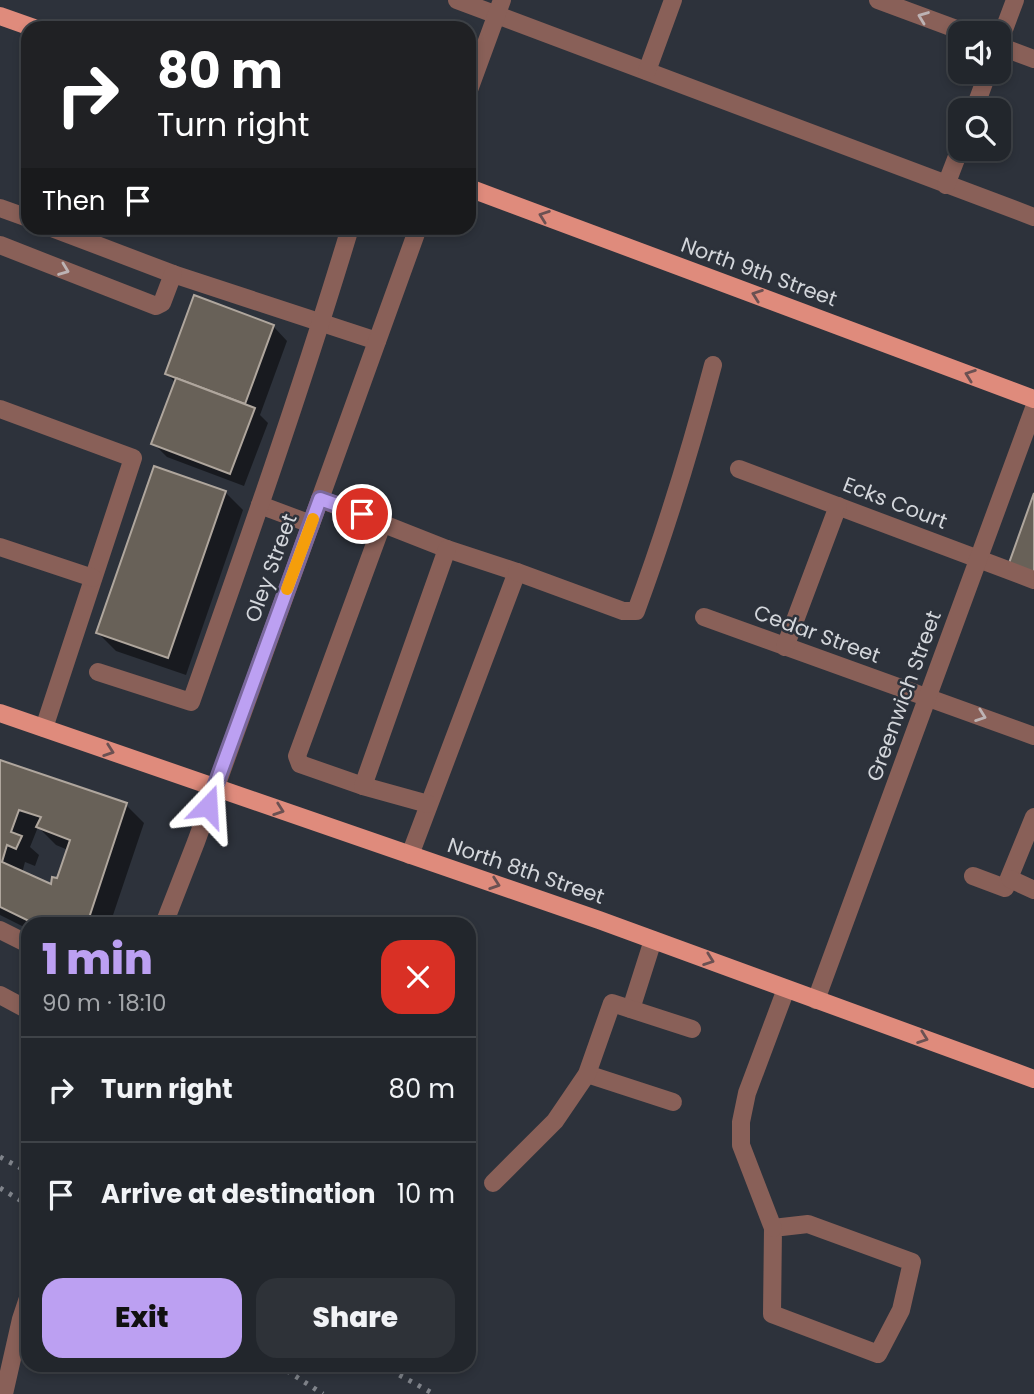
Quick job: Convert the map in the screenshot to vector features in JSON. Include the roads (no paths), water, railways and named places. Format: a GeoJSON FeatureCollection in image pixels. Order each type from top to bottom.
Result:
{"type":"FeatureCollection","features":[{"type":"Feature","properties":{"kind":"main road"},"geometry":{"type":"LineString","coordinates":[[0,16],[21,23]]}},
{"type":"Feature","properties":{"kind":"main road","name":"North 9th Street"},"geometry":{"type":"LineString","coordinates":[[476,191],[1034,399]]}},
{"type":"Feature","properties":{"kind":"main road","name":"North 8th Street"},"geometry":{"type":"LineString","coordinates":[[0,713],[653,940],[1034,1079]]}},
{"type":"Feature","properties":{"kind":"street"},"geometry":{"type":"LineString","coordinates":[[457,0],[500,7],[647,71],[1034,217]]}},
{"type":"Feature","properties":{"kind":"street"},"geometry":{"type":"LineString","coordinates":[[647,71],[673,0]]}},
{"type":"Feature","properties":{"kind":"street"},"geometry":{"type":"LineString","coordinates":[[878,0],[948,26]]}},
{"type":"Feature","properties":{"kind":"street"},"geometry":{"type":"LineString","coordinates":[[1007,21],[1015,0]]}},
{"type":"Feature","properties":{"kind":"street"},"geometry":{"type":"LineString","coordinates":[[476,71],[500,7]]}},
{"type":"Feature","properties":{"kind":"street"},"geometry":{"type":"LineString","coordinates":[[1011,49],[1034,59]]}},
{"type":"Feature","properties":{"kind":"street"},"geometry":{"type":"LineString","coordinates":[[946,184],[955,161]]}},
{"type":"Feature","properties":{"kind":"street"},"geometry":{"type":"LineString","coordinates":[[0,208],[21,216]]}},
{"type":"Feature","properties":{"kind":"street"},"geometry":{"type":"LineString","coordinates":[[70,235],[173,274],[377,341]]}},
{"type":"Feature","properties":{"kind":"street"},"geometry":{"type":"LineString","coordinates":[[97,672],[191,702],[260,505],[348,235]]}},
{"type":"Feature","properties":{"kind":"street","name":"Oley Street"},"geometry":{"type":"LineString","coordinates":[[167,917],[415,235]]}},
{"type":"Feature","properties":{"kind":"street"},"geometry":{"type":"LineString","coordinates":[[0,245],[156,306],[162,303],[173,274]]}},
{"type":"Feature","properties":{"kind":"street"},"geometry":{"type":"LineString","coordinates":[[320,499],[447,549],[623,611],[636,611],[692,442],[713,365]]}},
{"type":"Feature","properties":{"kind":"street","name":"Greenwich Street"},"geometry":{"type":"LineString","coordinates":[[816,1000],[1034,408]]}},
{"type":"Feature","properties":{"kind":"street"},"geometry":{"type":"LineString","coordinates":[[0,409],[133,458],[44,728]]}},
{"type":"Feature","properties":{"kind":"street","name":"Ecks Court"},"geometry":{"type":"LineString","coordinates":[[739,469],[1034,580]]}},
{"type":"Feature","properties":{"kind":"street"},"geometry":{"type":"LineString","coordinates":[[260,505],[311,524]]}},
{"type":"Feature","properties":{"kind":"street"},"geometry":{"type":"LineString","coordinates":[[785,647],[838,506]]}},
{"type":"Feature","properties":{"kind":"street"},"geometry":{"type":"LineString","coordinates":[[383,522],[297,756],[300,764],[363,786],[429,804]]}},
{"type":"Feature","properties":{"kind":"street"},"geometry":{"type":"LineString","coordinates":[[0,547],[93,578]]}},
{"type":"Feature","properties":{"kind":"street"},"geometry":{"type":"LineString","coordinates":[[363,786],[447,549]]}},
{"type":"Feature","properties":{"kind":"street"},"geometry":{"type":"LineString","coordinates":[[411,855],[517,572]]}},
{"type":"Feature","properties":{"kind":"street","name":"Cedar Street"},"geometry":{"type":"LineString","coordinates":[[704,617],[1034,736]]}},
{"type":"Feature","properties":{"kind":"street"},"geometry":{"type":"LineString","coordinates":[[973,876],[1006,888],[1034,817]]}},
{"type":"Feature","properties":{"kind":"street"},"geometry":{"type":"LineString","coordinates":[[1010,879],[1034,890]]}},
{"type":"Feature","properties":{"kind":"street"},"geometry":{"type":"LineString","coordinates":[[0,930],[21,940]]}},
{"type":"Feature","properties":{"kind":"street"},"geometry":{"type":"LineString","coordinates":[[631,1009],[653,940]]}},
{"type":"Feature","properties":{"kind":"street"},"geometry":{"type":"LineString","coordinates":[[774,1228],[808,1224],[912,1262],[901,1310],[878,1354],[772,1314],[774,1228],[741,1145],[741,1122],[747,1093],[786,989]]}},
{"type":"Feature","properties":{"kind":"street"},"geometry":{"type":"LineString","coordinates":[[0,995],[21,1006]]}},
{"type":"Feature","properties":{"kind":"street"},"geometry":{"type":"LineString","coordinates":[[493,1183],[555,1121],[587,1074],[612,1003],[692,1029]]}},
{"type":"Feature","properties":{"kind":"street"},"geometry":{"type":"LineString","coordinates":[[587,1074],[673,1102]]}},
{"type":"Feature","properties":{"kind":"street"},"geometry":{"type":"LineString","coordinates":[[4,1394],[21,1319]]}},
{"type":"Feature","properties":{"kind":"railway"},"geometry":{"type":"LineString","coordinates":[[0,1157],[21,1168]]}},
{"type":"Feature","properties":{"kind":"railway"},"geometry":{"type":"LineString","coordinates":[[0,1188],[21,1201]]}},
{"type":"Feature","properties":{"kind":"railway"},"geometry":{"type":"LineString","coordinates":[[289,1372],[323,1394]]}},
{"type":"Feature","properties":{"kind":"railway"},"geometry":{"type":"LineString","coordinates":[[394,1372],[434,1394]]}}]}
